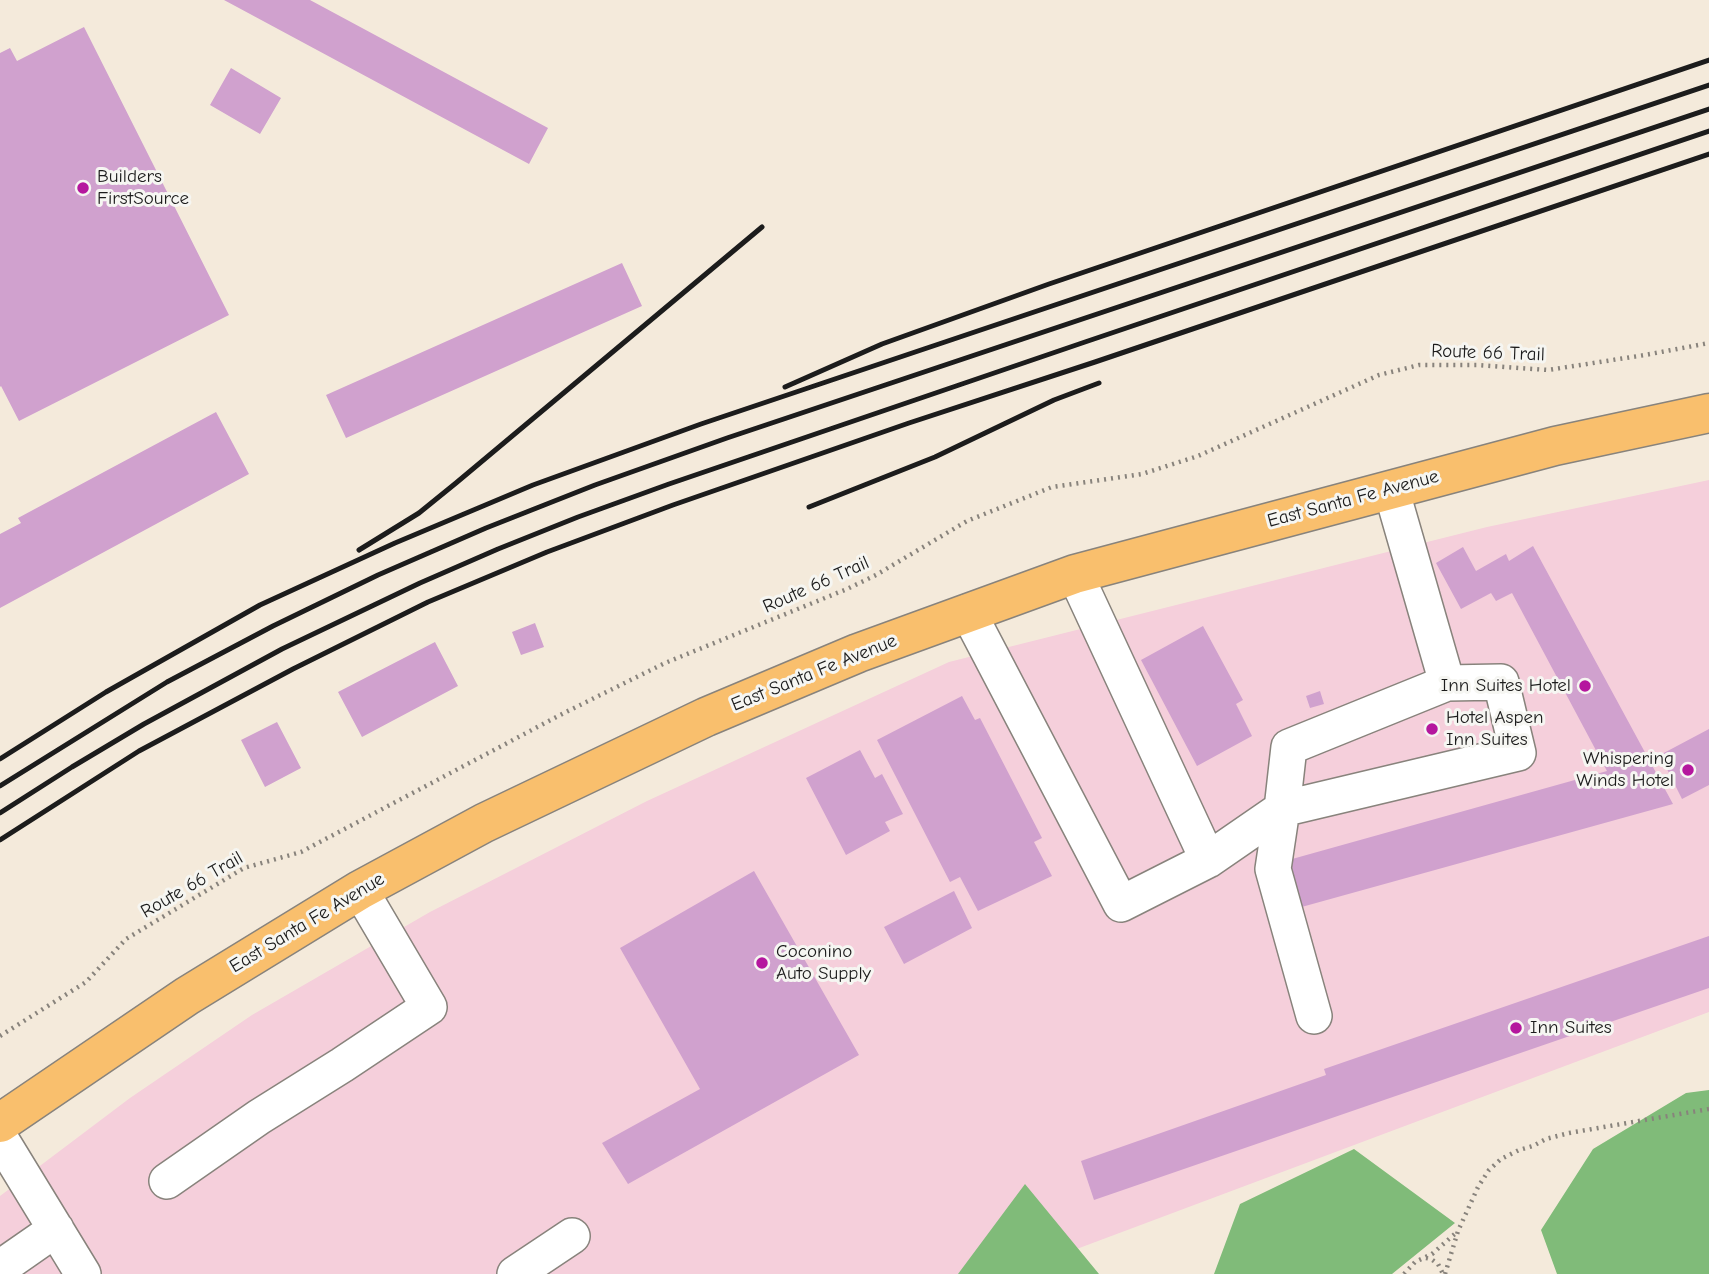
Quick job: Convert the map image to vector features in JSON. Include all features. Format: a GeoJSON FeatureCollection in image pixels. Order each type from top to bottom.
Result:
{"type":"FeatureCollection","features":[{"type":"Feature","properties":{"kind":"main road","name":"East Santa Fe Avenue"},"geometry":{"type":"LineString","coordinates":[[0,1123],[187,996],[360,890],[484,824],[706,717],[858,653],[1075,574],[1555,446],[1709,413]]}},
{"type":"Feature","properties":{"kind":"street"},"geometry":{"type":"LineString","coordinates":[[1391,489],[1447,683]]}},
{"type":"Feature","properties":{"kind":"street"},"geometry":{"type":"LineString","coordinates":[[1075,574],[1208,860]]}},
{"type":"Feature","properties":{"kind":"street"},"geometry":{"type":"LineString","coordinates":[[968,612],[1121,904],[1208,860],[1282,809],[1518,753],[1501,682],[1447,683],[1289,747],[1282,809],[1273,869],[1314,1016]]}},
{"type":"Feature","properties":{"kind":"street"},"geometry":{"type":"LineString","coordinates":[[167,1181],[259,1117],[429,1007],[360,890]]}},
{"type":"Feature","properties":{"kind":"street"},"geometry":{"type":"LineString","coordinates":[[0,1138],[83,1274]]}},
{"type":"Feature","properties":{"kind":"street"},"geometry":{"type":"LineString","coordinates":[[15,1266],[56,1228]]}},
{"type":"Feature","properties":{"kind":"street"},"geometry":{"type":"LineString","coordinates":[[515,1274],[572,1236]]}},
{"type":"Feature","properties":{"kind":"path","name":"Route 66 Trail"},"geometry":{"type":"LineString","coordinates":[[0,1036],[86,982],[126,939],[244,868],[301,852],[564,713],[666,663],[866,580],[967,521],[1052,487],[1142,474],[1198,456],[1379,375],[1419,365],[1477,365],[1548,370],[1709,343]]}},
{"type":"Feature","properties":{"kind":"path"},"geometry":{"type":"LineString","coordinates":[[1444,1274],[1458,1231],[1478,1187],[1489,1170],[1501,1159],[1546,1139],[1569,1133],[1709,1109]]}},
{"type":"Feature","properties":{"kind":"path"},"geometry":{"type":"LineString","coordinates":[[1404,1274],[1415,1262],[1433,1254],[1458,1231]]}},
{"type":"Feature","properties":{"kind":"path"},"geometry":{"type":"LineString","coordinates":[[1422,1258],[1431,1259],[1438,1264],[1444,1274]]}},
{"type":"Feature","properties":{"kind":"shaded area"},"geometry":{"type":"Polygon","coordinates":[[[1709,480],[1709,1012],[1010,1274],[0,1274],[0,1196],[130,1098],[252,1015],[430,912],[647,801],[949,662],[1487,527],[1709,480]]]}},
{"type":"Feature","properties":{"kind":"green space"},"geometry":{"type":"Polygon","coordinates":[[[1709,1090],[1709,1274],[1557,1274],[1541,1230],[1593,1149],[1686,1093],[1709,1090]]]}},
{"type":"Feature","properties":{"kind":"green space"},"geometry":{"type":"Polygon","coordinates":[[[1354,1149],[1455,1223],[1392,1274],[1214,1274],[1240,1204],[1354,1149]]]}},
{"type":"Feature","properties":{"kind":"green space"},"geometry":{"type":"Polygon","coordinates":[[[1025,1184],[1099,1274],[958,1274],[1025,1184]]]}},
{"type":"Feature","properties":{"kind":"building"},"geometry":{"type":"Polygon","coordinates":[[[224,0],[310,0],[548,128],[529,164],[224,0]]]}},
{"type":"Feature","properties":{"kind":"building","name":"Builders FirstSource"},"geometry":{"type":"Polygon","coordinates":[[[84,27],[229,315],[19,421],[0,387],[0,53],[10,48],[17,61],[84,27]]]}},
{"type":"Feature","properties":{"kind":"building"},"geometry":{"type":"Polygon","coordinates":[[[231,68],[281,98],[260,134],[210,105],[231,68]]]}},
{"type":"Feature","properties":{"kind":"building"},"geometry":{"type":"Polygon","coordinates":[[[622,263],[642,306],[346,438],[326,395],[622,263]]]}},
{"type":"Feature","properties":{"kind":"building"},"geometry":{"type":"Polygon","coordinates":[[[216,412],[249,474],[0,608],[0,534],[21,523],[18,518],[216,412]]]}},
{"type":"Feature","properties":{"kind":"building","name":"Inn Suites Hotel"},"geometry":{"type":"Polygon","coordinates":[[[1533,546],[1673,804],[1298,908],[1285,861],[1607,771],[1512,593],[1496,601],[1491,593],[1461,609],[1436,563],[1463,547],[1476,571],[1506,554],[1509,561],[1533,546]]]}},
{"type":"Feature","properties":{"kind":"building"},"geometry":{"type":"Polygon","coordinates":[[[535,623],[544,647],[521,655],[512,632],[535,623]]]}},
{"type":"Feature","properties":{"kind":"building"},"geometry":{"type":"Polygon","coordinates":[[[1203,626],[1243,700],[1236,704],[1252,736],[1197,766],[1141,660],[1203,626]]]}},
{"type":"Feature","properties":{"kind":"building"},"geometry":{"type":"Polygon","coordinates":[[[435,642],[458,686],[362,737],[338,692],[435,642]]]}},
{"type":"Feature","properties":{"kind":"building"},"geometry":{"type":"Polygon","coordinates":[[[1320,691],[1324,704],[1310,708],[1306,696],[1320,691]]]}},
{"type":"Feature","properties":{"kind":"building"},"geometry":{"type":"Polygon","coordinates":[[[962,696],[975,720],[980,718],[1042,838],[1034,842],[1052,876],[978,911],[960,877],[950,882],[877,740],[962,696]]]}},
{"type":"Feature","properties":{"kind":"building"},"geometry":{"type":"Polygon","coordinates":[[[277,722],[301,768],[265,787],[241,740],[277,722]]]}},
{"type":"Feature","properties":{"kind":"building","name":"Whispering Winds Hotel"},"geometry":{"type":"Polygon","coordinates":[[[1709,729],[1709,785],[1682,799],[1660,755],[1709,729]]]}},
{"type":"Feature","properties":{"kind":"building"},"geometry":{"type":"Polygon","coordinates":[[[860,750],[875,778],[882,774],[903,814],[885,822],[890,831],[846,855],[806,778],[860,750]]]}},
{"type":"Feature","properties":{"kind":"building"},"geometry":{"type":"Polygon","coordinates":[[[754,871],[859,1055],[628,1184],[602,1143],[700,1089],[620,948],[754,871]]]}},
{"type":"Feature","properties":{"kind":"building"},"geometry":{"type":"Polygon","coordinates":[[[954,891],[972,928],[904,964],[884,927],[954,891]]]}},
{"type":"Feature","properties":{"kind":"building","name":"Inn Suites"},"geometry":{"type":"Polygon","coordinates":[[[1709,936],[1709,988],[1094,1200],[1081,1161],[1326,1075],[1324,1069],[1709,936]]]}},
{"type":"Feature","properties":{"kind":"railway"},"geometry":{"type":"LineString","coordinates":[[785,387],[882,344],[1049,284],[1709,60]]}},
{"type":"Feature","properties":{"kind":"railway"},"geometry":{"type":"LineString","coordinates":[[0,759],[106,692],[260,605],[395,543],[533,485],[701,424],[1709,85]]}},
{"type":"Feature","properties":{"kind":"railway"},"geometry":{"type":"LineString","coordinates":[[0,786],[167,682],[378,575],[486,528],[595,485],[727,438],[1709,109]]}},
{"type":"Feature","properties":{"kind":"railway"},"geometry":{"type":"LineString","coordinates":[[0,813],[144,724],[282,649],[420,583],[578,517],[1709,131]]}},
{"type":"Feature","properties":{"kind":"railway"},"geometry":{"type":"LineString","coordinates":[[0,840],[139,751],[293,669],[428,602],[547,552],[909,423],[1709,154]]}},
{"type":"Feature","properties":{"kind":"railway"},"geometry":{"type":"LineString","coordinates":[[359,550],[419,513],[762,227]]}},
{"type":"Feature","properties":{"kind":"railway"},"geometry":{"type":"LineString","coordinates":[[809,507],[935,457],[1054,400],[1099,383]]}},
{"type":"Feature","properties":{"kind":"place","name":"Builders FirstSource"},"geometry":{"type":"Point","coordinates":[83,188]}},
{"type":"Feature","properties":{"kind":"place","name":"Inn Suites Hotel"},"geometry":{"type":"Point","coordinates":[1585,686]}},
{"type":"Feature","properties":{"kind":"place","name":"Hotel Aspen Inn Suites"},"geometry":{"type":"Point","coordinates":[1432,729]}},
{"type":"Feature","properties":{"kind":"place","name":"Whispering Winds Hotel"},"geometry":{"type":"Point","coordinates":[1688,770]}},
{"type":"Feature","properties":{"kind":"place","name":"Coconino Auto Supply"},"geometry":{"type":"Point","coordinates":[762,963]}},
{"type":"Feature","properties":{"kind":"place","name":"Inn Suites"},"geometry":{"type":"Point","coordinates":[1516,1028]}}]}
